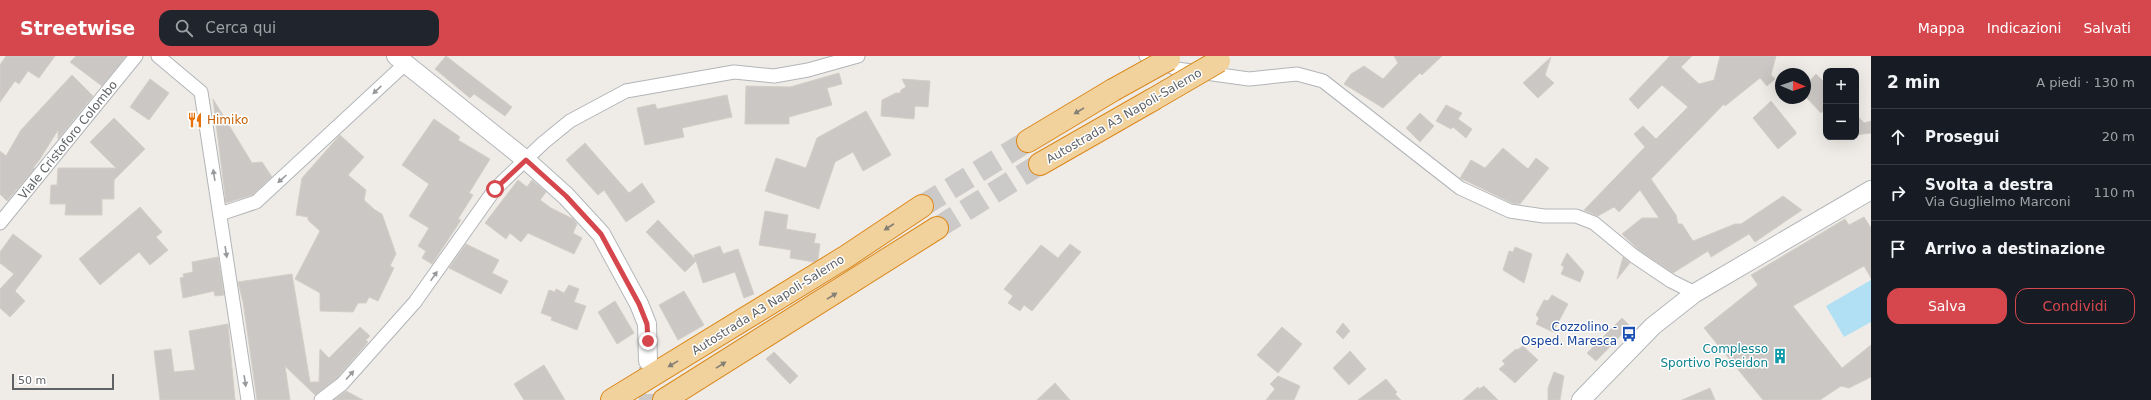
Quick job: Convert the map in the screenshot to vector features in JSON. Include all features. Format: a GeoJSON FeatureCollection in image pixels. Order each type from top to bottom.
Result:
{"type":"FeatureCollection","features":[{"type":"Feature","properties":{"kind":"highway"},"geometry":{"type":"LineString","coordinates":[[1028,142],[1113,90],[1171,57]]}},
{"type":"Feature","properties":{"kind":"highway","name":"Autostrada A3 Napoli-Salerno"},"geometry":{"type":"LineString","coordinates":[[1040,164],[1224,59]]}},
{"type":"Feature","properties":{"kind":"highway","name":"Autostrada A3 Napoli-Salerno"},"geometry":{"type":"LineString","coordinates":[[612,400],[846,256],[922,206]]}},
{"type":"Feature","properties":{"kind":"highway"},"geometry":{"type":"LineString","coordinates":[[664,400],[937,228]]}},
{"type":"Feature","properties":{"kind":"street","name":"Viale Cristoforo Colombo"},"geometry":{"type":"LineString","coordinates":[[0,223],[136,56]]}},
{"type":"Feature","properties":{"kind":"street"},"geometry":{"type":"LineString","coordinates":[[158,56],[201,92],[248,400]]}},
{"type":"Feature","properties":{"kind":"street"},"geometry":{"type":"LineString","coordinates":[[321,400],[342,384],[415,302],[495,189],[542,143],[570,120],[626,91],[734,72],[774,76],[808,70],[858,56]]}},
{"type":"Feature","properties":{"kind":"street"},"geometry":{"type":"LineString","coordinates":[[1146,56],[1177,69],[1249,79],[1297,74],[1323,81],[1460,188],[1510,211],[1544,216],[1576,216],[1594,223],[1634,256],[1671,281],[1695,293]]}},
{"type":"Feature","properties":{"kind":"street"},"geometry":{"type":"LineString","coordinates":[[220,214],[256,202],[401,60],[526,160],[566,196],[601,234],[639,304],[647,324],[648,361]]}},
{"type":"Feature","properties":{"kind":"street"},"geometry":{"type":"LineString","coordinates":[[1581,400],[1653,326],[1695,293],[1871,190]]}},
{"type":"Feature","properties":{"kind":"water"},"geometry":{"type":"Polygon","coordinates":[[[1871,280],[1871,322],[1844,337],[1826,306],[1871,280]]]}},
{"type":"Feature","properties":{"kind":"building"},"geometry":{"type":"Polygon","coordinates":[[[6,56],[55,56],[39,78],[28,71],[19,84],[15,81],[0,102],[0,65],[6,56]]]}},
{"type":"Feature","properties":{"kind":"building"},"geometry":{"type":"Polygon","coordinates":[[[76,56],[126,56],[102,86],[70,62],[76,56]]]}},
{"type":"Feature","properties":{"kind":"building"},"geometry":{"type":"Polygon","coordinates":[[[446,56],[512,107],[505,116],[474,94],[470,98],[435,69],[446,56]]]}},
{"type":"Feature","properties":{"kind":"building"},"geometry":{"type":"Polygon","coordinates":[[[1394,56],[1442,56],[1422,75],[1420,73],[1383,108],[1344,84],[1351,74],[1364,66],[1383,79],[1398,63],[1394,56]]]}},
{"type":"Feature","properties":{"kind":"building"},"geometry":{"type":"Polygon","coordinates":[[[1670,56],[1692,56],[1681,67],[1699,84],[1714,80],[1720,56],[1776,56],[1771,75],[1775,79],[1767,86],[1760,78],[1725,106],[1724,104],[1651,179],[1676,215],[1678,224],[1682,224],[1693,241],[1735,224],[1741,224],[1783,196],[1802,210],[1755,242],[1749,234],[1711,257],[1708,251],[1673,273],[1639,250],[1622,234],[1642,218],[1659,218],[1640,190],[1619,212],[1614,207],[1598,216],[1584,210],[1645,147],[1634,134],[1643,126],[1656,139],[1688,107],[1662,85],[1638,109],[1629,99],[1670,56]]]}},
{"type":"Feature","properties":{"kind":"building"},"geometry":{"type":"Polygon","coordinates":[[[1551,57],[1545,75],[1554,83],[1538,98],[1523,83],[1551,57]]]}},
{"type":"Feature","properties":{"kind":"building"},"geometry":{"type":"Polygon","coordinates":[[[839,73],[842,84],[827,88],[832,105],[789,117],[789,124],[745,124],[746,86],[790,87],[839,73]]]}},
{"type":"Feature","properties":{"kind":"building"},"geometry":{"type":"Polygon","coordinates":[[[1816,74],[1823,81],[1823,111],[1821,113],[1811,102],[1811,79],[1816,74]]]}},
{"type":"Feature","properties":{"kind":"building"},"geometry":{"type":"Polygon","coordinates":[[[72,75],[93,96],[58,139],[58,130],[33,168],[35,168],[7,201],[0,194],[0,151],[6,156],[21,130],[72,75]]]}},
{"type":"Feature","properties":{"kind":"building"},"geometry":{"type":"Polygon","coordinates":[[[150,79],[169,93],[149,120],[130,107],[150,79]]]}},
{"type":"Feature","properties":{"kind":"building"},"geometry":{"type":"Polygon","coordinates":[[[902,79],[930,81],[928,107],[915,106],[914,119],[881,116],[882,100],[896,93],[900,93],[901,90],[906,87],[902,79]]]}},
{"type":"Feature","properties":{"kind":"building"},"geometry":{"type":"Polygon","coordinates":[[[727,95],[732,117],[682,128],[684,137],[645,145],[637,108],[655,104],[657,109],[727,95]]]}},
{"type":"Feature","properties":{"kind":"building"},"geometry":{"type":"Polygon","coordinates":[[[213,99],[252,163],[262,162],[272,177],[252,195],[226,203],[213,99]]]}},
{"type":"Feature","properties":{"kind":"building"},"geometry":{"type":"Polygon","coordinates":[[[1771,101],[1796,132],[1796,134],[1778,149],[1753,118],[1771,101]]]}},
{"type":"Feature","properties":{"kind":"building"},"geometry":{"type":"Polygon","coordinates":[[[1446,105],[1462,113],[1458,119],[1472,129],[1466,138],[1453,127],[1451,129],[1436,121],[1446,105]]]}},
{"type":"Feature","properties":{"kind":"building"},"geometry":{"type":"Polygon","coordinates":[[[866,111],[891,155],[863,171],[853,152],[835,162],[819,209],[765,191],[776,158],[806,168],[817,138],[866,111]]]}},
{"type":"Feature","properties":{"kind":"building"},"geometry":{"type":"Polygon","coordinates":[[[1420,113],[1434,126],[1420,142],[1406,128],[1420,113]]]}},
{"type":"Feature","properties":{"kind":"building"},"geometry":{"type":"Polygon","coordinates":[[[1859,117],[1864,123],[1871,121],[1871,133],[1859,135],[1859,117]]]}},
{"type":"Feature","properties":{"kind":"building"},"geometry":{"type":"Polygon","coordinates":[[[114,118],[145,149],[114,180],[114,199],[102,199],[102,215],[65,215],[66,204],[50,204],[51,185],[57,185],[58,168],[116,168],[90,142],[114,118]]]}},
{"type":"Feature","properties":{"kind":"building"},"geometry":{"type":"Polygon","coordinates":[[[434,119],[460,137],[458,140],[490,159],[469,193],[473,195],[458,219],[461,220],[432,264],[422,258],[426,251],[418,246],[429,228],[409,216],[429,184],[402,165],[434,119]]]}},
{"type":"Feature","properties":{"kind":"building"},"geometry":{"type":"Polygon","coordinates":[[[340,135],[364,157],[348,175],[366,190],[364,200],[382,214],[396,254],[390,266],[394,268],[378,301],[369,297],[366,303],[358,303],[353,312],[320,311],[320,293],[295,279],[320,231],[308,220],[308,217],[296,215],[302,178],[340,135]]]}},
{"type":"Feature","properties":{"kind":"building"},"geometry":{"type":"Polygon","coordinates":[[[585,143],[629,193],[642,183],[655,202],[626,222],[604,190],[598,195],[566,160],[585,143]]]}},
{"type":"Feature","properties":{"kind":"building"},"geometry":{"type":"Polygon","coordinates":[[[1503,148],[1528,169],[1536,158],[1549,168],[1520,204],[1512,203],[1460,178],[1471,160],[1485,168],[1503,148]]]}},
{"type":"Feature","properties":{"kind":"building"},"geometry":{"type":"Polygon","coordinates":[[[518,180],[527,187],[532,180],[546,192],[540,200],[551,208],[573,219],[577,224],[573,233],[582,238],[574,254],[528,233],[521,242],[510,233],[506,239],[485,223],[518,180]]]}},
{"type":"Feature","properties":{"kind":"building"},"geometry":{"type":"Polygon","coordinates":[[[140,207],[162,232],[156,237],[168,250],[150,265],[139,252],[100,285],[79,259],[140,207]]]}},
{"type":"Feature","properties":{"kind":"building"},"geometry":{"type":"Polygon","coordinates":[[[765,211],[788,215],[786,229],[816,234],[814,243],[820,244],[818,259],[814,262],[790,258],[791,250],[759,245],[765,211]]]}},
{"type":"Feature","properties":{"kind":"building"},"geometry":{"type":"Polygon","coordinates":[[[1864,217],[1871,228],[1871,278],[1864,266],[1793,306],[1842,368],[1871,345],[1871,377],[1849,388],[1841,386],[1820,400],[1763,400],[1704,328],[1758,285],[1751,275],[1845,219],[1849,225],[1864,217]]]}},
{"type":"Feature","properties":{"kind":"building"},"geometry":{"type":"Polygon","coordinates":[[[658,220],[695,259],[694,255],[720,246],[723,254],[738,249],[754,294],[744,298],[735,272],[703,283],[696,261],[685,272],[646,232],[658,220]]]}},
{"type":"Feature","properties":{"kind":"building"},"geometry":{"type":"Polygon","coordinates":[[[13,234],[42,256],[15,291],[25,301],[10,317],[0,308],[0,289],[14,274],[0,263],[0,252],[13,234]]]}},
{"type":"Feature","properties":{"kind":"building"},"geometry":{"type":"Polygon","coordinates":[[[466,244],[499,260],[492,273],[508,281],[501,294],[449,268],[466,244]]]}},
{"type":"Feature","properties":{"kind":"building"},"geometry":{"type":"Polygon","coordinates":[[[1070,244],[1081,252],[1032,311],[1024,305],[1020,311],[1008,303],[1013,296],[1004,289],[1041,245],[1058,258],[1070,244]]]}},
{"type":"Feature","properties":{"kind":"building"},"geometry":{"type":"Polygon","coordinates":[[[1515,247],[1532,254],[1524,283],[1503,270],[1509,251],[1513,252],[1515,247]]]}},
{"type":"Feature","properties":{"kind":"building"},"geometry":{"type":"Polygon","coordinates":[[[1567,253],[1584,272],[1580,282],[1561,274],[1564,267],[1561,265],[1567,253]]]}},
{"type":"Feature","properties":{"kind":"building"},"geometry":{"type":"Polygon","coordinates":[[[218,257],[224,295],[215,296],[214,291],[183,298],[180,278],[184,277],[183,274],[193,272],[192,262],[218,257]]]}},
{"type":"Feature","properties":{"kind":"building"},"geometry":{"type":"Polygon","coordinates":[[[1623,257],[1630,263],[1617,279],[1623,257]]]}},
{"type":"Feature","properties":{"kind":"building"},"geometry":{"type":"Polygon","coordinates":[[[292,274],[310,382],[319,382],[320,349],[329,358],[360,327],[370,336],[366,340],[368,342],[337,378],[315,395],[285,366],[290,400],[257,400],[243,302],[238,282],[292,274]]]}},
{"type":"Feature","properties":{"kind":"building"},"geometry":{"type":"Polygon","coordinates":[[[569,285],[579,289],[574,302],[586,306],[577,330],[551,320],[552,317],[541,313],[549,290],[555,292],[556,289],[564,293],[569,285]]]}},
{"type":"Feature","properties":{"kind":"building"},"geometry":{"type":"Polygon","coordinates":[[[684,291],[704,325],[678,340],[659,305],[684,291]]]}},
{"type":"Feature","properties":{"kind":"building"},"geometry":{"type":"Polygon","coordinates":[[[1552,295],[1568,304],[1553,332],[1536,324],[1539,318],[1536,315],[1544,300],[1548,301],[1552,295]]]}},
{"type":"Feature","properties":{"kind":"building"},"geometry":{"type":"Polygon","coordinates":[[[615,301],[634,333],[617,344],[598,312],[615,301]]]}},
{"type":"Feature","properties":{"kind":"building"},"geometry":{"type":"Polygon","coordinates":[[[1622,318],[1630,326],[1596,361],[1587,353],[1622,318]]]}},
{"type":"Feature","properties":{"kind":"building"},"geometry":{"type":"Polygon","coordinates":[[[1343,323],[1350,331],[1343,339],[1336,332],[1343,323]]]}},
{"type":"Feature","properties":{"kind":"building"},"geometry":{"type":"Polygon","coordinates":[[[228,324],[235,400],[160,400],[154,351],[171,349],[174,372],[195,370],[189,331],[228,324]]]}},
{"type":"Feature","properties":{"kind":"building"},"geometry":{"type":"Polygon","coordinates":[[[1282,327],[1302,344],[1278,373],[1257,355],[1282,327]]]}},
{"type":"Feature","properties":{"kind":"building"},"geometry":{"type":"Polygon","coordinates":[[[1523,346],[1538,360],[1515,383],[1499,369],[1505,364],[1502,361],[1516,349],[1517,350],[1523,346]]]}},
{"type":"Feature","properties":{"kind":"building"},"geometry":{"type":"Polygon","coordinates":[[[1350,351],[1366,369],[1349,385],[1333,368],[1350,351]]]}},
{"type":"Feature","properties":{"kind":"building"},"geometry":{"type":"Polygon","coordinates":[[[774,352],[798,376],[790,384],[766,359],[774,352]]]}},
{"type":"Feature","properties":{"kind":"building"},"geometry":{"type":"Polygon","coordinates":[[[544,365],[565,400],[524,400],[514,384],[544,365]]]}},
{"type":"Feature","properties":{"kind":"building"},"geometry":{"type":"Polygon","coordinates":[[[1554,372],[1564,376],[1560,400],[1548,400],[1548,388],[1554,372]]]}},
{"type":"Feature","properties":{"kind":"building"},"geometry":{"type":"Polygon","coordinates":[[[1278,376],[1300,386],[1294,400],[1266,400],[1275,389],[1270,384],[1278,376]]]}},
{"type":"Feature","properties":{"kind":"building"},"geometry":{"type":"Polygon","coordinates":[[[1386,379],[1397,392],[1395,394],[1401,400],[1358,400],[1386,379]]]}},
{"type":"Feature","properties":{"kind":"building"},"geometry":{"type":"Polygon","coordinates":[[[1055,383],[1070,400],[1037,400],[1055,383]]]}},
{"type":"Feature","properties":{"kind":"building"},"geometry":{"type":"Polygon","coordinates":[[[1484,386],[1498,400],[1463,400],[1478,387],[1479,389],[1484,386]]]}},
{"type":"Feature","properties":{"kind":"building"},"geometry":{"type":"Polygon","coordinates":[[[1710,388],[1715,400],[1682,400],[1710,388]]]}},
{"type":"Feature","properties":{"kind":"building"},"geometry":{"type":"Polygon","coordinates":[[[346,391],[363,400],[334,400],[346,391]]]}},
{"type":"Feature","properties":{"kind":"tunnel"},"geometry":{"type":"LineString","coordinates":[[922,206],[1028,141]]}},
{"type":"Feature","properties":{"kind":"tunnel"},"geometry":{"type":"LineString","coordinates":[[937,228],[1040,164]]}},
{"type":"Feature","properties":{"kind":"tunnel"},"geometry":{"type":"LineString","coordinates":[[648,367],[648,400]]}},
{"type":"Feature","properties":{"kind":"place","name":"Himiko"},"geometry":{"type":"Point","coordinates":[195,120]}},
{"type":"Feature","properties":{"kind":"place","name":"Cozzolino - Osped. Maresca"},"geometry":{"type":"Point","coordinates":[1629,334]}},
{"type":"Feature","properties":{"kind":"place","name":"Complesso Sportivo Poseidon"},"geometry":{"type":"Point","coordinates":[1780,356]}},
{"type":"Feature","properties":{"kind":"route"},"geometry":{"type":"LineString","coordinates":[[495,189],[526,160],[566,196],[601,234],[639,304],[647,324],[648,341]]}}]}
